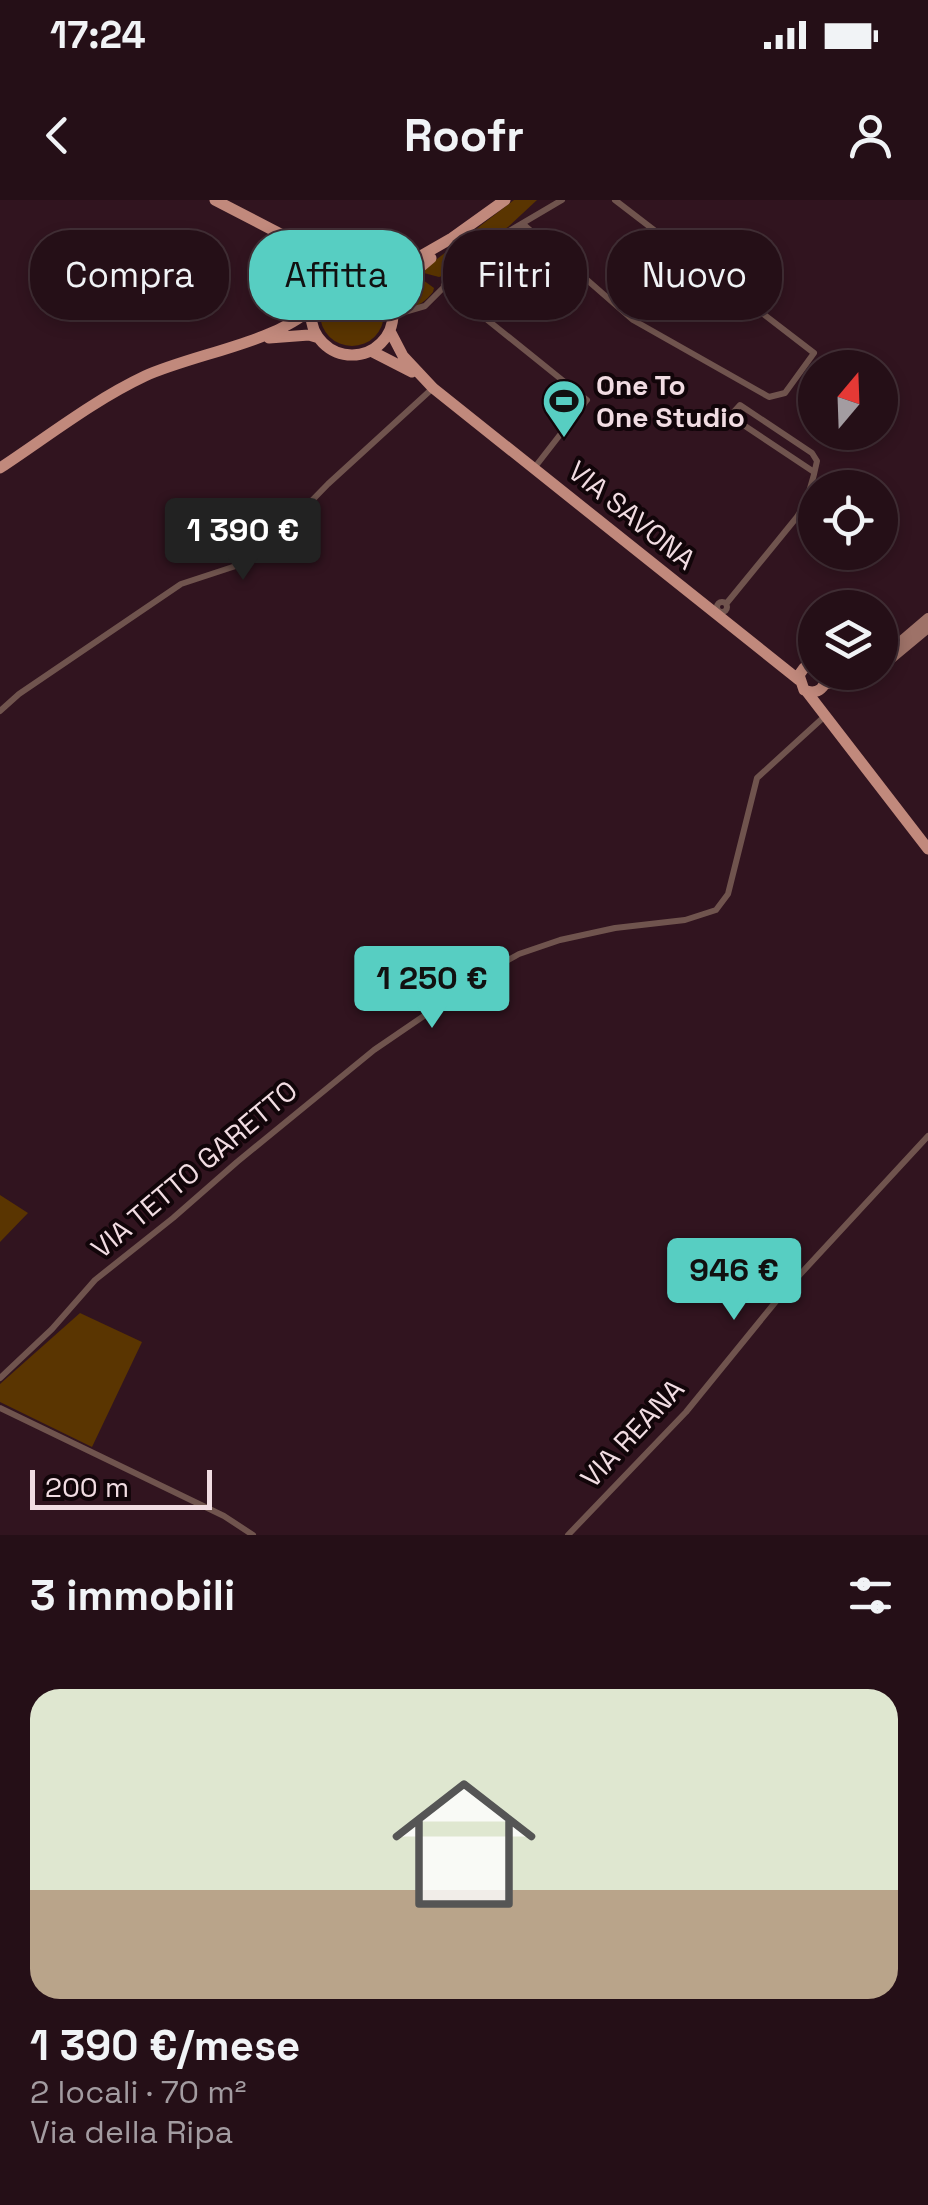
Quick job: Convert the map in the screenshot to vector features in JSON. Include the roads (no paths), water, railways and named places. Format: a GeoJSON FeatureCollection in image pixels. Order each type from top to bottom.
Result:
{"type":"FeatureCollection","features":[{"type":"Feature","properties":{"kind":"main road"},"geometry":{"type":"LineString","coordinates":[[214,200],[274,230]]}},
{"type":"Feature","properties":{"kind":"main road"},"geometry":{"type":"LineString","coordinates":[[423,260],[504,200]]}},
{"type":"Feature","properties":{"kind":"main road"},"geometry":{"type":"LineString","coordinates":[[267,226],[271,230]]}},
{"type":"Feature","properties":{"kind":"main road"},"geometry":{"type":"LineString","coordinates":[[0,468],[142,378],[297,320]]}},
{"type":"Feature","properties":{"kind":"main road"},"geometry":{"type":"LineString","coordinates":[[311,320],[318,338],[345,355],[371,351],[390,331],[391,320]]}},
{"type":"Feature","properties":{"kind":"main road","name":"VIA SAVONA"},"geometry":{"type":"LineString","coordinates":[[390,331],[403,356],[429,384]]}},
{"type":"Feature","properties":{"kind":"main road"},"geometry":{"type":"LineString","coordinates":[[240,343],[290,335],[318,338]]}},
{"type":"Feature","properties":{"kind":"main road","name":"VIA SAVONA"},"geometry":{"type":"LineString","coordinates":[[371,351],[390,358],[429,384],[775,659],[798,668]]}},
{"type":"Feature","properties":{"kind":"main road"},"geometry":{"type":"LineString","coordinates":[[810,690],[807,692],[825,716],[927,846]]}},
{"type":"Feature","properties":{"kind":"main road"},"geometry":{"type":"LineString","coordinates":[[824,690],[825,716]]}},
{"type":"Feature","properties":{"kind":"street"},"geometry":{"type":"LineString","coordinates":[[511,230],[562,200]]}},
{"type":"Feature","properties":{"kind":"street"},"geometry":{"type":"LineString","coordinates":[[524,224],[634,320],[769,397],[785,393],[814,354],[614,200]]}},
{"type":"Feature","properties":{"kind":"street"},"geometry":{"type":"LineString","coordinates":[[423,305],[443,286]]}},
{"type":"Feature","properties":{"kind":"street"},"geometry":{"type":"LineString","coordinates":[[488,320],[587,400],[533,469]]}},
{"type":"Feature","properties":{"kind":"street"},"geometry":{"type":"LineString","coordinates":[[0,710],[181,584],[254,560],[429,384]]}},
{"type":"Feature","properties":{"kind":"street"},"geometry":{"type":"LineString","coordinates":[[740,405],[812,453],[817,462],[814,472],[730,416],[740,405]]}},
{"type":"Feature","properties":{"kind":"street"},"geometry":{"type":"LineString","coordinates":[[718,612],[726,610],[726,604],[798,513]]}},
{"type":"Feature","properties":{"kind":"street"},"geometry":{"type":"LineString","coordinates":[[898,644],[928,618]]}},
{"type":"Feature","properties":{"kind":"street"},"geometry":{"type":"LineString","coordinates":[[898,653],[928,628]]}},
{"type":"Feature","properties":{"kind":"street","name":"VIA TETTO GARETTO"},"geometry":{"type":"LineString","coordinates":[[0,1378],[52,1330],[95,1280],[237,1162],[374,1050],[494,968],[519,954],[560,940],[615,928],[686,920],[716,910],[728,894],[757,778],[825,716]]}},
{"type":"Feature","properties":{"kind":"street"},"geometry":{"type":"LineString","coordinates":[[912,828],[928,832]]}},
{"type":"Feature","properties":{"kind":"street","name":"VIA REANA"},"geometry":{"type":"LineString","coordinates":[[568,1535],[686,1412],[782,1294],[928,1136]]}},
{"type":"Feature","properties":{"kind":"street"},"geometry":{"type":"LineString","coordinates":[[0,1408],[224,1516],[253,1535]]}},
{"type":"Feature","properties":{"kind":"place","name":"One To One Studio"},"geometry":{"type":"Point","coordinates":[564,439]}}]}
